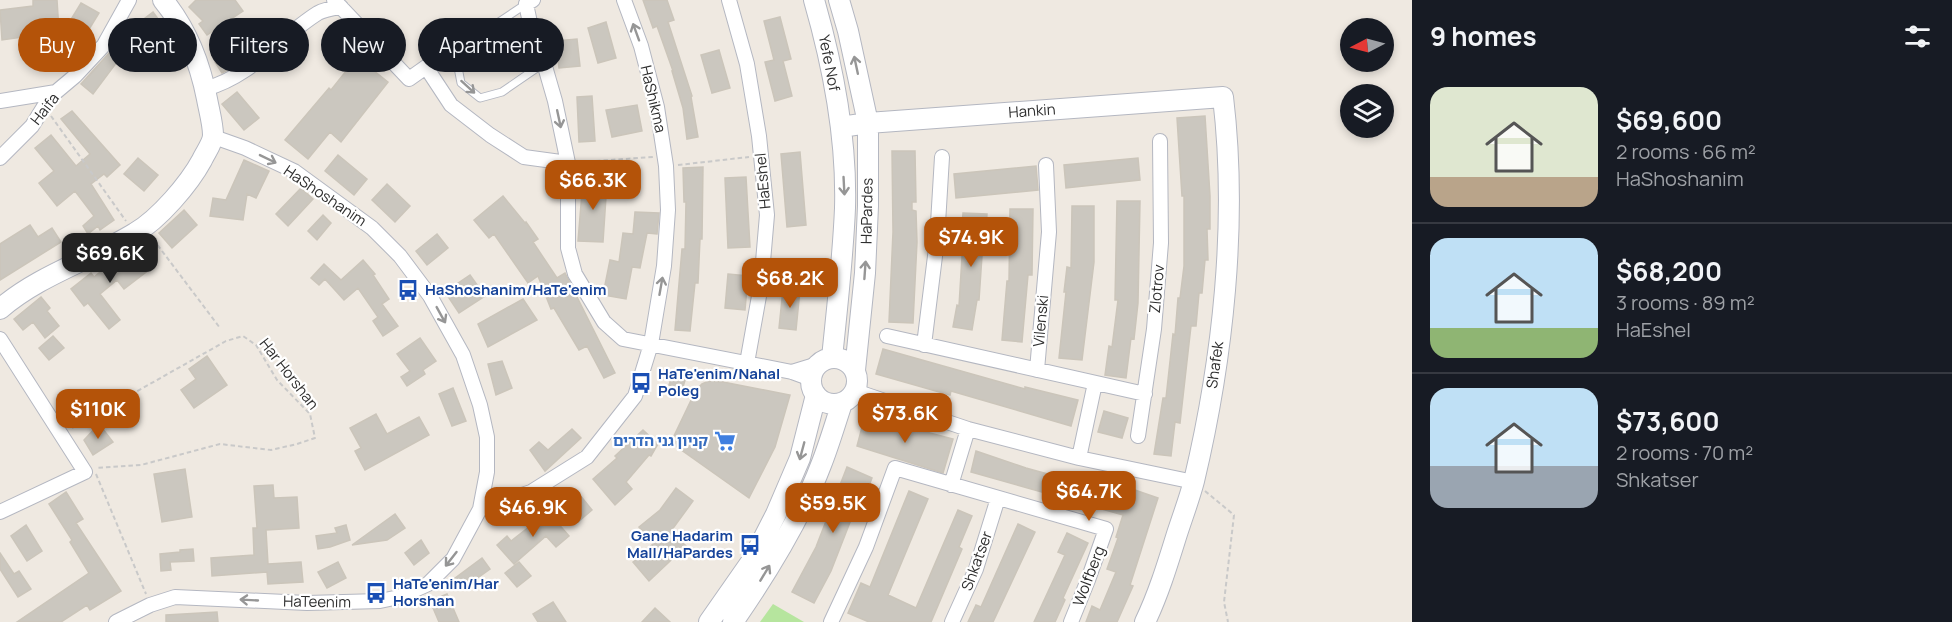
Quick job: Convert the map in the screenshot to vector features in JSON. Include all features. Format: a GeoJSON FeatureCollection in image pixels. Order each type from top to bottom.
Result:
{"type":"FeatureCollection","features":[{"type":"Feature","properties":{"kind":"street","name":"Haifa"},"geometry":{"type":"LineString","coordinates":[[0,158],[32,126],[50,97],[75,76],[105,45],[129,0]]}},
{"type":"Feature","properties":{"kind":"street"},"geometry":{"type":"LineString","coordinates":[[0,309],[11,299],[39,282],[139,230],[182,190],[195,174],[214,137],[205,89],[194,54],[178,19],[163,0]]}},
{"type":"Feature","properties":{"kind":"street","name":"HaShikma"},"geometry":{"type":"LineString","coordinates":[[624,0],[641,46],[657,107],[666,161],[668,210],[664,266],[651,344]]}},
{"type":"Feature","properties":{"kind":"street","name":"HaEshel"},"geometry":{"type":"LineString","coordinates":[[729,0],[747,64],[767,215],[761,285],[747,363]]}},
{"type":"Feature","properties":{"kind":"street","name":"Yefe Nof"},"geometry":{"type":"LineString","coordinates":[[814,0],[825,36],[841,127]]}},
{"type":"Feature","properties":{"kind":"street","name":"Yefe Nof"},"geometry":{"type":"LineString","coordinates":[[839,0],[868,123]]}},
{"type":"Feature","properties":{"kind":"street"},"geometry":{"type":"LineString","coordinates":[[530,2],[531,18]]}},
{"type":"Feature","properties":{"kind":"street"},"geometry":{"type":"LineString","coordinates":[[205,89],[224,83],[246,70],[320,12],[338,3],[409,79],[426,67],[451,105],[490,135],[524,157],[568,163]]}},
{"type":"Feature","properties":{"kind":"street"},"geometry":{"type":"LineString","coordinates":[[547,72],[568,163],[568,248],[575,274],[604,322],[623,339],[792,372],[819,374],[846,361],[855,370],[857,383],[794,524],[733,622]]}},
{"type":"Feature","properties":{"kind":"street"},"geometry":{"type":"LineString","coordinates":[[0,101],[56,92]]}},
{"type":"Feature","properties":{"kind":"street","name":"Hankin"},"geometry":{"type":"LineString","coordinates":[[841,127],[868,123],[1223,98]]}},
{"type":"Feature","properties":{"kind":"street","name":"Shafek"},"geometry":{"type":"LineString","coordinates":[[1145,622],[1156,599],[1194,482],[1214,379],[1228,233],[1228,134],[1223,98]]}},
{"type":"Feature","properties":{"kind":"street","name":"HaPardes"},"geometry":{"type":"LineString","coordinates":[[855,370],[866,262],[868,123]]}},
{"type":"Feature","properties":{"kind":"street","name":"HaPardes"},"geometry":{"type":"LineString","coordinates":[[709,622],[753,559],[776,514],[800,458],[841,267],[845,205],[841,127]]}},
{"type":"Feature","properties":{"kind":"street","name":"HaShoshanim"},"geometry":{"type":"LineString","coordinates":[[214,137],[245,148],[294,171],[372,228],[400,256],[430,296],[463,355],[480,405],[487,437],[487,472],[480,509]]}},
{"type":"Feature","properties":{"kind":"street","name":"Zlotrov"},"geometry":{"type":"LineString","coordinates":[[1138,436],[1154,329],[1161,243],[1160,141]]}},
{"type":"Feature","properties":{"kind":"street"},"geometry":{"type":"LineString","coordinates":[[924,345],[937,240],[942,157]]}},
{"type":"Feature","properties":{"kind":"street","name":"Vilenski"},"geometry":{"type":"LineString","coordinates":[[1037,370],[1049,232],[1046,165]]}},
{"type":"Feature","properties":{"kind":"street","name":"Vilenski"},"geometry":{"type":"LineString","coordinates":[[887,336],[1145,394]]}},
{"type":"Feature","properties":{"kind":"street"},"geometry":{"type":"LineString","coordinates":[[0,339],[89,470],[0,513]]}},
{"type":"Feature","properties":{"kind":"street"},"geometry":{"type":"LineString","coordinates":[[480,509],[531,492],[587,457],[635,396],[651,344]]}},
{"type":"Feature","properties":{"kind":"street"},"geometry":{"type":"LineString","coordinates":[[819,374],[824,402],[832,404],[849,397],[1079,458],[1194,482]]}},
{"type":"Feature","properties":{"kind":"street"},"geometry":{"type":"LineString","coordinates":[[1079,458],[1095,383]]}},
{"type":"Feature","properties":{"kind":"street"},"geometry":{"type":"LineString","coordinates":[[951,485],[968,429]]}},
{"type":"Feature","properties":{"kind":"street"},"geometry":{"type":"LineString","coordinates":[[831,622],[867,547],[895,468],[998,498]]}},
{"type":"Feature","properties":{"kind":"street","name":"Wolfberg"},"geometry":{"type":"LineString","coordinates":[[998,498],[1106,529],[1071,622]]}},
{"type":"Feature","properties":{"kind":"street","name":"Shkatser"},"geometry":{"type":"LineString","coordinates":[[952,622],[976,568],[998,498]]}},
{"type":"Feature","properties":{"kind":"street","name":"HaTeenim"},"geometry":{"type":"LineString","coordinates":[[116,622],[150,605],[175,597],[307,603],[380,601],[399,597],[428,584],[453,559],[480,509]]}},
{"type":"Feature","properties":{"kind":"lane"},"geometry":{"type":"LineString","coordinates":[[506,18],[530,2]]}},
{"type":"Feature","properties":{"kind":"lane"},"geometry":{"type":"LineString","coordinates":[[459,72],[461,83],[480,98],[502,92],[531,72]]}},
{"type":"Feature","properties":{"kind":"path"},"geometry":{"type":"LineString","coordinates":[[44,107],[139,230],[220,328]]}},
{"type":"Feature","properties":{"kind":"path"},"geometry":{"type":"LineString","coordinates":[[568,163],[761,156]]}},
{"type":"Feature","properties":{"kind":"path","name":"Har Horshan"},"geometry":{"type":"LineString","coordinates":[[69,430],[226,341],[243,336],[256,345],[276,380],[310,414],[315,438],[271,450],[220,444],[141,465],[89,470]]}},
{"type":"Feature","properties":{"kind":"path"},"geometry":{"type":"LineString","coordinates":[[1194,482],[1234,515],[1224,602],[1228,622]]}},
{"type":"Feature","properties":{"kind":"green space"},"geometry":{"type":"Polygon","coordinates":[[[773,604],[804,622],[760,622],[773,604]]]}},
{"type":"Feature","properties":{"kind":"building"},"geometry":{"type":"Polygon","coordinates":[[[33,0],[57,0],[58,18],[18,18],[18,38],[2,40],[0,10],[33,6],[33,0]]]}},
{"type":"Feature","properties":{"kind":"building"},"geometry":{"type":"Polygon","coordinates":[[[196,0],[235,0],[243,11],[232,18],[209,18],[209,34],[207,35],[199,24],[203,21],[189,7],[196,0]]]}},
{"type":"Feature","properties":{"kind":"building"},"geometry":{"type":"Polygon","coordinates":[[[643,0],[667,0],[674,20],[668,22],[692,96],[698,137],[687,139],[683,108],[673,71],[657,26],[653,28],[643,0]]]}},
{"type":"Feature","properties":{"kind":"building"},"geometry":{"type":"Polygon","coordinates":[[[81,3],[99,13],[96,18],[72,18],[81,3]]]}},
{"type":"Feature","properties":{"kind":"building"},"geometry":{"type":"Polygon","coordinates":[[[153,12],[157,18],[145,18],[153,12]]]}},
{"type":"Feature","properties":{"kind":"building"},"geometry":{"type":"Polygon","coordinates":[[[780,17],[791,59],[783,61],[792,96],[775,101],[765,62],[774,60],[764,21],[780,17]]]}},
{"type":"Feature","properties":{"kind":"building"},"geometry":{"type":"Polygon","coordinates":[[[606,22],[616,58],[598,63],[588,28],[606,22]]]}},
{"type":"Feature","properties":{"kind":"building"},"geometry":{"type":"Polygon","coordinates":[[[577,39],[580,66],[564,68],[564,40],[577,39]]]}},
{"type":"Feature","properties":{"kind":"building"},"geometry":{"type":"Polygon","coordinates":[[[719,50],[730,88],[712,93],[701,55],[719,50]]]}},
{"type":"Feature","properties":{"kind":"building"},"geometry":{"type":"Polygon","coordinates":[[[108,54],[110,72],[93,94],[81,84],[92,72],[96,72],[96,68],[108,54]]]}},
{"type":"Feature","properties":{"kind":"building"},"geometry":{"type":"Polygon","coordinates":[[[345,72],[376,72],[388,82],[341,142],[330,132],[308,159],[285,140],[329,88],[331,90],[345,72]]]}},
{"type":"Feature","properties":{"kind":"building"},"geometry":{"type":"Polygon","coordinates":[[[237,92],[259,118],[244,130],[222,104],[237,92]]]}},
{"type":"Feature","properties":{"kind":"building"},"geometry":{"type":"Polygon","coordinates":[[[592,96],[595,141],[579,142],[577,97],[592,96]]]}},
{"type":"Feature","properties":{"kind":"building"},"geometry":{"type":"Polygon","coordinates":[[[637,105],[642,131],[612,137],[606,110],[637,105]]]}},
{"type":"Feature","properties":{"kind":"building"},"geometry":{"type":"Polygon","coordinates":[[[72,111],[120,165],[107,177],[104,174],[91,184],[114,220],[100,230],[98,226],[88,234],[83,226],[94,216],[75,191],[57,206],[39,183],[54,171],[35,148],[51,135],[76,166],[90,154],[61,119],[72,111]]]}},
{"type":"Feature","properties":{"kind":"building"},"geometry":{"type":"Polygon","coordinates":[[[1205,116],[1210,196],[1210,229],[1207,229],[1208,260],[1205,260],[1202,293],[1199,293],[1196,326],[1191,326],[1180,423],[1175,422],[1171,456],[1154,454],[1163,398],[1166,398],[1184,266],[1184,196],[1182,196],[1177,118],[1205,116]]]}},
{"type":"Feature","properties":{"kind":"building"},"geometry":{"type":"Polygon","coordinates":[[[892,151],[915,151],[916,202],[912,202],[912,210],[916,211],[917,242],[913,323],[889,322],[893,232],[892,151]]]}},
{"type":"Feature","properties":{"kind":"building"},"geometry":{"type":"Polygon","coordinates":[[[800,152],[806,225],[787,227],[781,154],[800,152]]]}},
{"type":"Feature","properties":{"kind":"building"},"geometry":{"type":"Polygon","coordinates":[[[338,155],[367,179],[354,195],[325,171],[338,155]]]}},
{"type":"Feature","properties":{"kind":"building"},"geometry":{"type":"Polygon","coordinates":[[[138,158],[158,175],[144,191],[124,174],[138,158]]]}},
{"type":"Feature","properties":{"kind":"building"},"geometry":{"type":"Polygon","coordinates":[[[1138,158],[1140,180],[1066,188],[1064,165],[1138,158]]]}},
{"type":"Feature","properties":{"kind":"building"},"geometry":{"type":"Polygon","coordinates":[[[244,160],[269,171],[256,198],[247,194],[243,220],[210,216],[213,198],[226,200],[244,160]]]}},
{"type":"Feature","properties":{"kind":"building"},"geometry":{"type":"Polygon","coordinates":[[[1036,166],[1038,190],[956,198],[954,174],[1036,166]]]}},
{"type":"Feature","properties":{"kind":"building"},"geometry":{"type":"Polygon","coordinates":[[[703,167],[702,239],[700,239],[698,283],[695,283],[690,331],[675,330],[682,249],[685,249],[686,202],[684,202],[683,168],[703,167]]]}},
{"type":"Feature","properties":{"kind":"building"},"geometry":{"type":"Polygon","coordinates":[[[746,177],[750,247],[728,248],[725,178],[746,177]]]}},
{"type":"Feature","properties":{"kind":"building"},"geometry":{"type":"Polygon","coordinates":[[[583,180],[607,182],[603,242],[578,241],[583,180]]]}},
{"type":"Feature","properties":{"kind":"building"},"geometry":{"type":"Polygon","coordinates":[[[387,184],[410,206],[395,222],[372,200],[387,184]]]}},
{"type":"Feature","properties":{"kind":"building"},"geometry":{"type":"Polygon","coordinates":[[[301,188],[313,199],[288,226],[276,214],[301,188]]]}},
{"type":"Feature","properties":{"kind":"building"},"geometry":{"type":"Polygon","coordinates":[[[503,196],[538,239],[533,242],[557,278],[565,273],[615,373],[604,378],[587,346],[579,350],[554,308],[551,309],[538,276],[528,283],[494,234],[489,238],[474,220],[503,196]]]}},
{"type":"Feature","properties":{"kind":"building"},"geometry":{"type":"Polygon","coordinates":[[[1117,201],[1140,201],[1138,303],[1126,378],[1105,375],[1109,346],[1112,347],[1118,300],[1115,300],[1117,201]]]}},
{"type":"Feature","properties":{"kind":"building"},"geometry":{"type":"Polygon","coordinates":[[[1072,206],[1094,206],[1094,262],[1082,360],[1059,358],[1067,267],[1071,268],[1072,206]]]}},
{"type":"Feature","properties":{"kind":"building"},"geometry":{"type":"Polygon","coordinates":[[[1010,209],[1033,209],[1032,275],[1028,275],[1022,342],[1002,340],[1007,281],[1009,281],[1010,209]]]}},
{"type":"Feature","properties":{"kind":"building"},"geometry":{"type":"Polygon","coordinates":[[[184,210],[197,225],[172,248],[159,233],[184,210]]]}},
{"type":"Feature","properties":{"kind":"building"},"geometry":{"type":"Polygon","coordinates":[[[635,212],[659,213],[657,234],[647,233],[640,268],[632,267],[626,299],[603,295],[610,260],[619,262],[623,233],[633,234],[635,212]]]}},
{"type":"Feature","properties":{"kind":"building"},"geometry":{"type":"Polygon","coordinates":[[[963,213],[987,214],[979,300],[977,300],[972,330],[953,327],[957,305],[959,306],[963,213]]]}},
{"type":"Feature","properties":{"kind":"building"},"geometry":{"type":"Polygon","coordinates":[[[323,215],[331,223],[317,240],[308,231],[323,215]]]}},
{"type":"Feature","properties":{"kind":"building"},"geometry":{"type":"Polygon","coordinates":[[[30,225],[38,237],[52,228],[61,242],[0,280],[0,244],[30,225]]]}},
{"type":"Feature","properties":{"kind":"building"},"geometry":{"type":"Polygon","coordinates":[[[437,234],[448,248],[427,265],[416,251],[437,234]]]}},
{"type":"Feature","properties":{"kind":"building"},"geometry":{"type":"Polygon","coordinates":[[[133,248],[150,269],[124,289],[117,280],[100,294],[120,320],[109,329],[88,303],[84,306],[71,289],[91,273],[94,277],[133,248]]]}},
{"type":"Feature","properties":{"kind":"building"},"geometry":{"type":"Polygon","coordinates":[[[363,260],[375,274],[373,275],[389,299],[382,304],[398,326],[383,336],[373,321],[378,317],[358,288],[344,300],[325,279],[319,285],[311,278],[324,264],[341,280],[363,260]]]}},
{"type":"Feature","properties":{"kind":"building"},"geometry":{"type":"Polygon","coordinates":[[[728,274],[748,276],[745,310],[725,308],[728,274]]]}},
{"type":"Feature","properties":{"kind":"building"},"geometry":{"type":"Polygon","coordinates":[[[470,275],[485,296],[459,313],[445,292],[470,275]]]}},
{"type":"Feature","properties":{"kind":"building"},"geometry":{"type":"Polygon","coordinates":[[[783,289],[800,290],[796,330],[779,328],[783,289]]]}},
{"type":"Feature","properties":{"kind":"building"},"geometry":{"type":"Polygon","coordinates":[[[41,297],[50,308],[47,311],[59,326],[45,338],[33,322],[23,330],[14,319],[41,297]]]}},
{"type":"Feature","properties":{"kind":"building"},"geometry":{"type":"Polygon","coordinates":[[[523,299],[537,320],[488,347],[478,324],[523,299]]]}},
{"type":"Feature","properties":{"kind":"building"},"geometry":{"type":"Polygon","coordinates":[[[53,336],[64,348],[49,360],[39,348],[53,336]]]}},
{"type":"Feature","properties":{"kind":"building"},"geometry":{"type":"Polygon","coordinates":[[[420,338],[436,361],[423,370],[425,374],[407,386],[401,377],[410,371],[397,354],[420,338]]]}},
{"type":"Feature","properties":{"kind":"building"},"geometry":{"type":"Polygon","coordinates":[[[883,349],[1025,389],[1025,387],[1078,400],[1071,426],[951,391],[950,395],[876,374],[883,349]]]}},
{"type":"Feature","properties":{"kind":"building"},"geometry":{"type":"Polygon","coordinates":[[[207,356],[227,385],[194,408],[181,390],[196,379],[189,369],[207,356]]]}},
{"type":"Feature","properties":{"kind":"building"},"geometry":{"type":"Polygon","coordinates":[[[502,361],[512,388],[496,395],[488,364],[502,361]]]}},
{"type":"Feature","properties":{"kind":"building"},"geometry":{"type":"Polygon","coordinates":[[[674,370],[687,374],[682,390],[669,385],[674,370]]]}},
{"type":"Feature","properties":{"kind":"building","name":"קניון גני הדרים"},"geometry":{"type":"Polygon","coordinates":[[[709,381],[790,395],[775,447],[749,498],[673,444],[673,438],[696,390],[709,381]]]}},
{"type":"Feature","properties":{"kind":"building"},"geometry":{"type":"Polygon","coordinates":[[[453,388],[466,421],[452,426],[439,394],[453,388]]]}},
{"type":"Feature","properties":{"kind":"building"},"geometry":{"type":"Polygon","coordinates":[[[1104,411],[1128,418],[1122,438],[1098,432],[1104,411]]]}},
{"type":"Feature","properties":{"kind":"building"},"geometry":{"type":"Polygon","coordinates":[[[376,414],[387,434],[419,417],[429,435],[365,470],[355,451],[361,448],[350,428],[376,414]]]}},
{"type":"Feature","properties":{"kind":"building"},"geometry":{"type":"Polygon","coordinates":[[[865,416],[953,439],[943,473],[857,446],[865,416]]]}},
{"type":"Feature","properties":{"kind":"building"},"geometry":{"type":"Polygon","coordinates":[[[99,424],[113,442],[93,455],[84,440],[99,424]]]}},
{"type":"Feature","properties":{"kind":"building"},"geometry":{"type":"Polygon","coordinates":[[[572,429],[581,438],[545,471],[530,450],[539,442],[548,450],[572,429]]]}},
{"type":"Feature","properties":{"kind":"building"},"geometry":{"type":"Polygon","coordinates":[[[643,430],[658,444],[651,456],[649,455],[626,482],[632,489],[615,505],[593,479],[643,430]]]}},
{"type":"Feature","properties":{"kind":"building"},"geometry":{"type":"Polygon","coordinates":[[[976,451],[1026,468],[1127,496],[1129,488],[1158,498],[1130,585],[1133,586],[1117,622],[1086,622],[1092,606],[1100,610],[1116,572],[1107,569],[1123,515],[971,472],[976,451]]]}},
{"type":"Feature","properties":{"kind":"building"},"geometry":{"type":"Polygon","coordinates":[[[847,467],[872,478],[858,514],[854,512],[831,571],[814,603],[792,592],[816,547],[847,467]]]}},
{"type":"Feature","properties":{"kind":"building"},"geometry":{"type":"Polygon","coordinates":[[[185,469],[192,517],[162,522],[154,474],[185,469]]]}},
{"type":"Feature","properties":{"kind":"building"},"geometry":{"type":"Polygon","coordinates":[[[273,485],[274,498],[297,497],[299,528],[266,530],[268,564],[301,562],[303,582],[268,584],[267,572],[212,576],[211,558],[254,555],[253,528],[257,528],[254,486],[273,485]]]}},
{"type":"Feature","properties":{"kind":"building"},"geometry":{"type":"Polygon","coordinates":[[[676,488],[693,501],[671,531],[686,546],[649,581],[633,562],[654,543],[639,527],[660,510],[676,488]]]}},
{"type":"Feature","properties":{"kind":"building"},"geometry":{"type":"Polygon","coordinates":[[[909,491],[928,499],[888,595],[916,608],[958,510],[972,516],[959,547],[962,549],[931,622],[869,622],[848,613],[861,583],[870,587],[909,491]]]}},
{"type":"Feature","properties":{"kind":"building"},"geometry":{"type":"Polygon","coordinates":[[[66,492],[83,519],[76,523],[121,591],[90,610],[87,605],[61,622],[17,622],[89,573],[70,542],[72,540],[49,504],[66,492]]]}},
{"type":"Feature","properties":{"kind":"building"},"geometry":{"type":"Polygon","coordinates":[[[579,494],[592,510],[578,522],[565,506],[579,494]]]}},
{"type":"Feature","properties":{"kind":"building"},"geometry":{"type":"Polygon","coordinates":[[[548,512],[569,536],[556,547],[546,536],[514,564],[497,545],[507,536],[511,541],[548,512]]]}},
{"type":"Feature","properties":{"kind":"building"},"geometry":{"type":"Polygon","coordinates":[[[395,514],[405,528],[387,540],[352,545],[395,514]]]}},
{"type":"Feature","properties":{"kind":"building"},"geometry":{"type":"Polygon","coordinates":[[[1018,524],[1035,532],[993,622],[968,622],[976,605],[981,607],[1018,524]]]}},
{"type":"Feature","properties":{"kind":"building"},"geometry":{"type":"Polygon","coordinates":[[[26,525],[42,551],[27,561],[11,536],[26,525]]]}},
{"type":"Feature","properties":{"kind":"building"},"geometry":{"type":"Polygon","coordinates":[[[346,525],[350,540],[318,549],[316,536],[337,533],[335,528],[346,525]]]}},
{"type":"Feature","properties":{"kind":"building"},"geometry":{"type":"Polygon","coordinates":[[[1067,533],[1088,543],[1063,598],[1065,600],[1055,622],[1034,622],[1065,555],[1058,552],[1067,533]]]}},
{"type":"Feature","properties":{"kind":"building"},"geometry":{"type":"Polygon","coordinates":[[[421,540],[429,553],[414,565],[405,553],[421,540]]]}},
{"type":"Feature","properties":{"kind":"building"},"geometry":{"type":"Polygon","coordinates":[[[193,549],[194,561],[170,562],[171,570],[161,571],[160,554],[193,549]]]}},
{"type":"Feature","properties":{"kind":"building"},"geometry":{"type":"Polygon","coordinates":[[[0,553],[14,574],[19,571],[31,589],[18,597],[0,569],[0,553]]]}},
{"type":"Feature","properties":{"kind":"building"},"geometry":{"type":"Polygon","coordinates":[[[482,558],[490,569],[462,589],[454,579],[482,558]]]}},
{"type":"Feature","properties":{"kind":"building"},"geometry":{"type":"Polygon","coordinates":[[[338,562],[346,578],[327,588],[318,572],[338,562]]]}},
{"type":"Feature","properties":{"kind":"building"},"geometry":{"type":"Polygon","coordinates":[[[519,562],[531,576],[517,587],[505,573],[519,562]]]}},
{"type":"Feature","properties":{"kind":"building"},"geometry":{"type":"Polygon","coordinates":[[[447,594],[459,622],[439,622],[430,601],[447,594]]]}},
{"type":"Feature","properties":{"kind":"building"},"geometry":{"type":"Polygon","coordinates":[[[553,602],[566,622],[538,622],[533,614],[553,602]]]}},
{"type":"Feature","properties":{"kind":"building"},"geometry":{"type":"Polygon","coordinates":[[[655,608],[670,622],[642,622],[655,608]]]}},
{"type":"Feature","properties":{"kind":"building"},"geometry":{"type":"Polygon","coordinates":[[[217,612],[218,622],[166,622],[166,615],[217,612]]]}},
{"type":"Feature","properties":{"kind":"place","name":"HaShoshanim/HaTe'enim"},"geometry":{"type":"Point","coordinates":[408,290]}},
{"type":"Feature","properties":{"kind":"place","name":"HaTe'enim/Nahal Poleg"},"geometry":{"type":"Point","coordinates":[641,383]}},
{"type":"Feature","properties":{"kind":"place","name":"קניון גני הדרים"},"geometry":{"type":"Point","coordinates":[725,441]}},
{"type":"Feature","properties":{"kind":"place","name":"Gane Hadarim Mall/HaPardes"},"geometry":{"type":"Point","coordinates":[750,545]}},
{"type":"Feature","properties":{"kind":"place","name":"HaTe'enim/Har Horshan"},"geometry":{"type":"Point","coordinates":[376,593]}}]}
